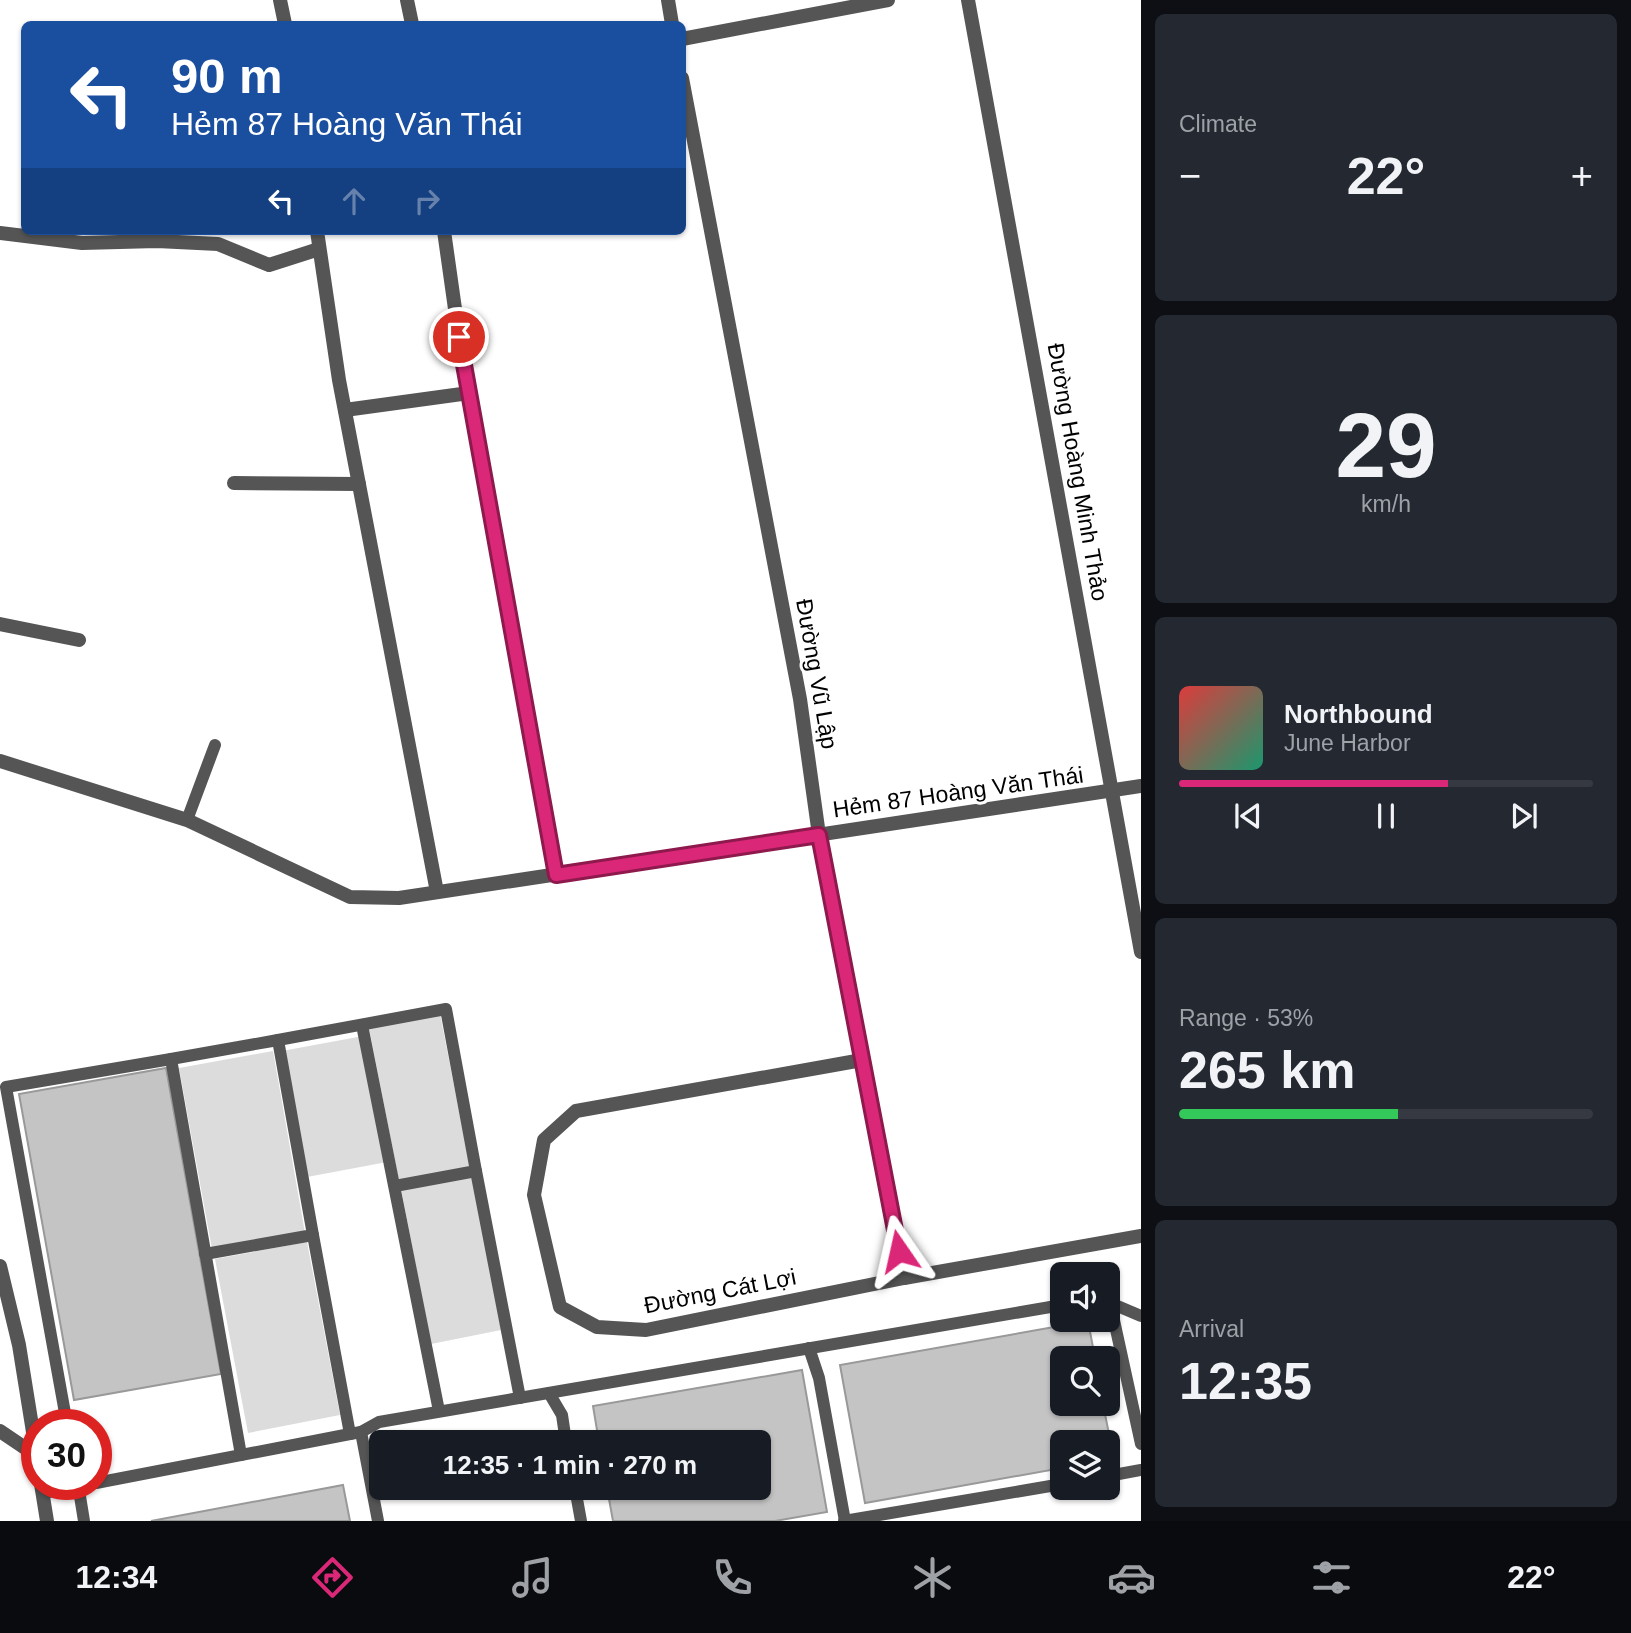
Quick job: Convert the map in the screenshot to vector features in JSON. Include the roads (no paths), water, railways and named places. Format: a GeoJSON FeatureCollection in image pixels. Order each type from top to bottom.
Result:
{"type":"FeatureCollection","features":[{"type":"Feature","properties":{"kind":"street"},"geometry":{"type":"LineString","coordinates":[[280,0],[284,21]]}},
{"type":"Feature","properties":{"kind":"street"},"geometry":{"type":"LineString","coordinates":[[407,0],[411,21]]}},
{"type":"Feature","properties":{"kind":"street"},"geometry":{"type":"LineString","coordinates":[[668,0],[672,21]]}},
{"type":"Feature","properties":{"kind":"street"},"geometry":{"type":"LineString","coordinates":[[686,38],[888,0]]}},
{"type":"Feature","properties":{"kind":"street","name":"Đường Hoàng Minh Thảo"},"geometry":{"type":"LineString","coordinates":[[968,0],[1141,952]]}},
{"type":"Feature","properties":{"kind":"street","name":"Đường Vũ Lập"},"geometry":{"type":"LineString","coordinates":[[686,99],[800,699],[819,835],[904,1278]]}},
{"type":"Feature","properties":{"kind":"street"},"geometry":{"type":"LineString","coordinates":[[0,233],[82,243],[157,241],[218,244],[269,265],[320,249]]}},
{"type":"Feature","properties":{"kind":"street"},"geometry":{"type":"LineString","coordinates":[[318,235],[345,410],[437,892]]}},
{"type":"Feature","properties":{"kind":"street"},"geometry":{"type":"LineString","coordinates":[[445,235],[459,337],[556,875]]}},
{"type":"Feature","properties":{"kind":"street"},"geometry":{"type":"LineString","coordinates":[[345,410],[469,393]]}},
{"type":"Feature","properties":{"kind":"street"},"geometry":{"type":"LineString","coordinates":[[234,483],[359,484]]}},
{"type":"Feature","properties":{"kind":"street"},"geometry":{"type":"LineString","coordinates":[[0,624],[79,640]]}},
{"type":"Feature","properties":{"kind":"street","name":"Hẻm 87 Hoàng Văn Thái"},"geometry":{"type":"LineString","coordinates":[[0,761],[187,820],[350,897],[399,898],[1141,786]]}},
{"type":"Feature","properties":{"kind":"street","name":"Đường Cát Lợi"},"geometry":{"type":"LineString","coordinates":[[862,1060],[576,1111],[544,1140],[534,1195],[560,1307],[597,1327],[646,1330],[904,1278],[1141,1236]]}},
{"type":"Feature","properties":{"kind":"street"},"geometry":{"type":"LineString","coordinates":[[0,1266],[19,1345],[29,1409]]}},
{"type":"Feature","properties":{"kind":"street"},"geometry":{"type":"LineString","coordinates":[[0,1431],[21,1445]]}},
{"type":"Feature","properties":{"kind":"street"},"geometry":{"type":"LineString","coordinates":[[44,1500],[47,1521]]}},
{"type":"Feature","properties":{"kind":"lane"},"geometry":{"type":"LineString","coordinates":[[187,820],[215,745]]}},
{"type":"Feature","properties":{"kind":"lane"},"geometry":{"type":"LineString","coordinates":[[64,1409],[6,1087],[446,1009],[520,1398]]}},
{"type":"Feature","properties":{"kind":"lane"},"geometry":{"type":"LineString","coordinates":[[362,1025],[439,1411]]}},
{"type":"Feature","properties":{"kind":"lane"},"geometry":{"type":"LineString","coordinates":[[278,1040],[313,1235],[355,1433],[379,1521]]}},
{"type":"Feature","properties":{"kind":"lane"},"geometry":{"type":"LineString","coordinates":[[171,1059],[241,1455]]}},
{"type":"Feature","properties":{"kind":"lane"},"geometry":{"type":"LineString","coordinates":[[395,1186],[476,1171]]}},
{"type":"Feature","properties":{"kind":"lane"},"geometry":{"type":"LineString","coordinates":[[205,1254],[313,1235]]}},
{"type":"Feature","properties":{"kind":"lane"},"geometry":{"type":"LineString","coordinates":[[112,1480],[355,1433],[379,1422],[1050,1307]]}},
{"type":"Feature","properties":{"kind":"lane"},"geometry":{"type":"LineString","coordinates":[[1120,1307],[1141,1316]]}},
{"type":"Feature","properties":{"kind":"lane"},"geometry":{"type":"LineString","coordinates":[[1116,1332],[1141,1444]]}},
{"type":"Feature","properties":{"kind":"lane"},"geometry":{"type":"LineString","coordinates":[[809,1348],[818,1378],[845,1521],[1050,1485]]}},
{"type":"Feature","properties":{"kind":"lane"},"geometry":{"type":"LineString","coordinates":[[549,1393],[562,1415],[564,1430]]}},
{"type":"Feature","properties":{"kind":"lane"},"geometry":{"type":"LineString","coordinates":[[1120,1474],[1141,1470]]}},
{"type":"Feature","properties":{"kind":"lane"},"geometry":{"type":"LineString","coordinates":[[83,1500],[85,1521]]}},
{"type":"Feature","properties":{"kind":"lane"},"geometry":{"type":"LineString","coordinates":[[577,1500],[581,1521]]}}]}
